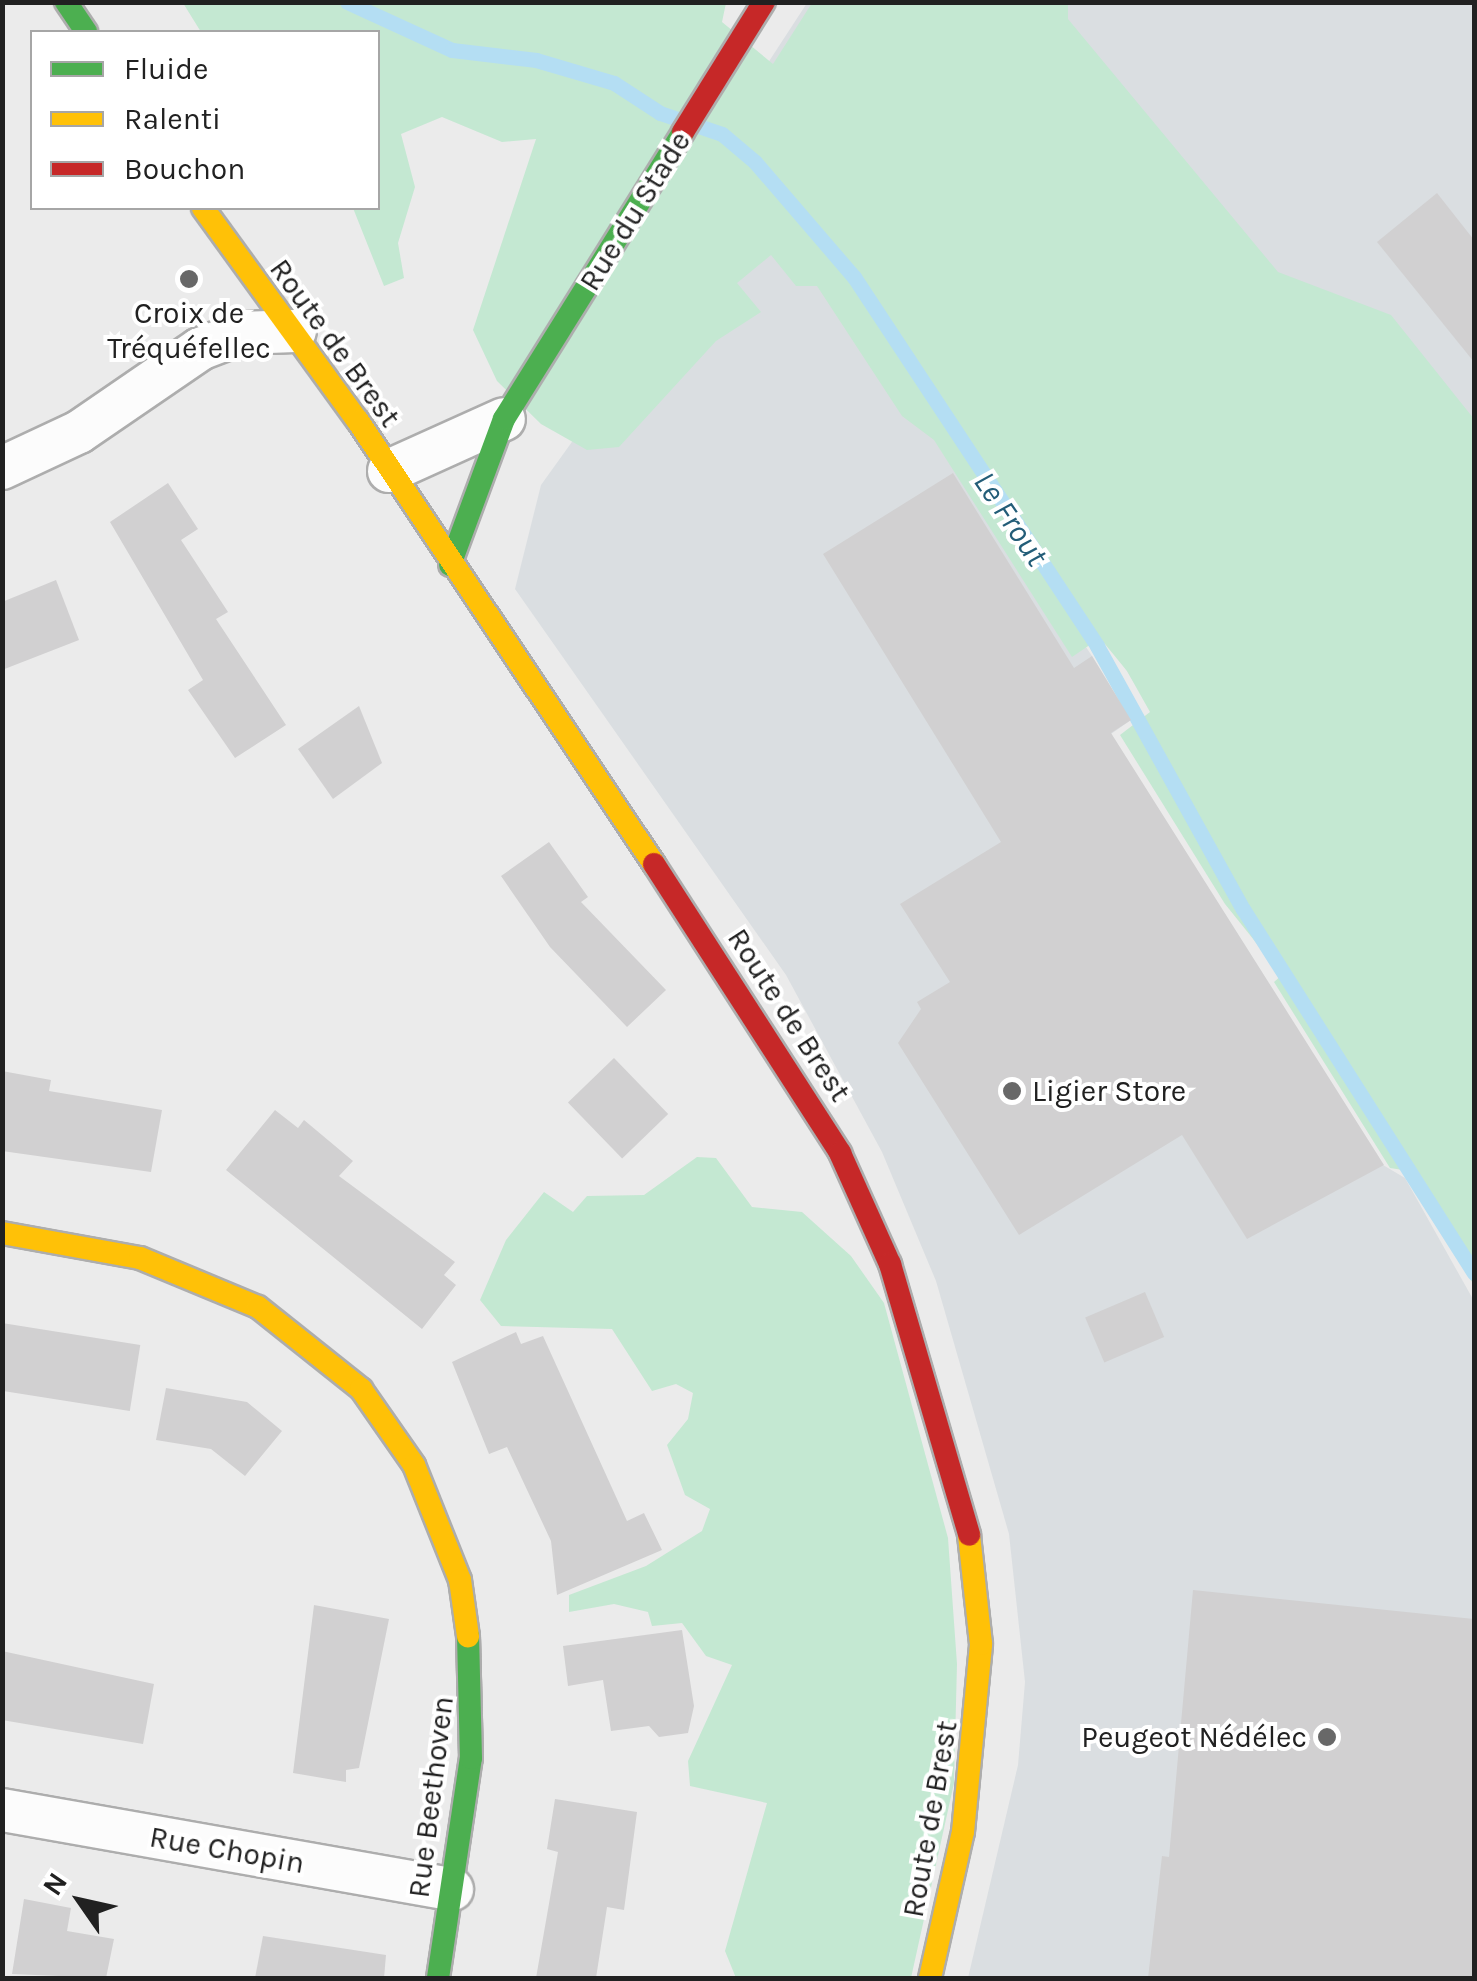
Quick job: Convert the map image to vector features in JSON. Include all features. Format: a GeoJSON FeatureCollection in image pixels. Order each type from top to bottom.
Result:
{"type":"FeatureCollection","features":[{"type":"Feature","properties":{"kind":"main road"},"geometry":{"type":"LineString","coordinates":[[66,2],[85,30]]}},
{"type":"Feature","properties":{"kind":"main road","name":"Rue du Stade"},"geometry":{"type":"LineString","coordinates":[[450,565],[504,419],[764,2]]}},
{"type":"Feature","properties":{"kind":"main road","name":"Route de Brest"},"geometry":{"type":"LineString","coordinates":[[204,210],[295,331],[801,1086],[864,1205],[918,1337],[966,1506],[981,1644],[963,1832],[930,1978]]}},
{"type":"Feature","properties":{"kind":"main road","name":"Rue Beethoven"},"geometry":{"type":"LineString","coordinates":[[2,1233],[140,1258],[220,1287],[331,1360],[390,1425],[432,1502],[471,1630],[474,1718],[438,1978]]}},
{"type":"Feature","properties":{"kind":"street"},"geometry":{"type":"LineString","coordinates":[[2,468],[79,432],[200,349],[242,333],[295,331]]}},
{"type":"Feature","properties":{"kind":"street"},"geometry":{"type":"LineString","coordinates":[[389,470],[504,419]]}},
{"type":"Feature","properties":{"kind":"street","name":"Rue Chopin"},"geometry":{"type":"LineString","coordinates":[[2,1810],[452,1889]]}},
{"type":"Feature","properties":{"kind":"shaded area"},"geometry":{"type":"Polygon","coordinates":[[[807,3],[1474,3],[1474,1242],[1127,671],[730,121],[807,3]]]}},
{"type":"Feature","properties":{"kind":"shaded area"},"geometry":{"type":"Polygon","coordinates":[[[772,196],[828,264],[1092,656],[1131,720],[1111,734],[1383,1165],[1405,1178],[1474,1301],[1474,1978],[968,1978],[1018,1765],[1025,1682],[1009,1534],[936,1281],[882,1152],[786,975],[515,589],[541,485],[704,258],[772,196]]]}},
{"type":"Feature","properties":{"kind":"green space"},"geometry":{"type":"Polygon","coordinates":[[[183,3],[726,3],[722,22],[773,64],[812,3],[1068,3],[1068,19],[1278,272],[1391,315],[1474,419],[1474,1285],[1403,1170],[1390,1168],[1274,982],[1282,975],[1225,904],[1120,735],[1150,712],[1127,671],[1100,638],[1072,657],[934,440],[902,416],[817,286],[796,286],[771,255],[737,283],[761,312],[716,341],[619,447],[587,450],[541,424],[497,381],[473,330],[536,139],[502,142],[442,117],[401,134],[415,187],[398,243],[404,278],[384,286],[354,210],[380,210],[380,30],[200,30],[183,3]]]}},
{"type":"Feature","properties":{"kind":"green space"},"geometry":{"type":"Polygon","coordinates":[[[697,1157],[716,1158],[752,1207],[802,1212],[851,1256],[884,1303],[948,1538],[957,1664],[954,1783],[911,1978],[736,1978],[725,1951],[767,1803],[690,1786],[688,1761],[732,1665],[706,1656],[682,1623],[652,1626],[648,1612],[614,1604],[569,1612],[569,1595],[646,1566],[702,1531],[710,1509],[685,1495],[667,1445],[688,1419],[693,1393],[676,1384],[652,1391],[612,1329],[501,1326],[480,1300],[506,1240],[544,1192],[573,1212],[587,1196],[644,1195],[697,1157]]]}},
{"type":"Feature","properties":{"kind":"building"},"geometry":{"type":"Polygon","coordinates":[[[1437,193],[1474,240],[1474,362],[1377,242],[1437,193]]]}},
{"type":"Feature","properties":{"kind":"building"},"geometry":{"type":"Polygon","coordinates":[[[953,473],[1074,668],[1092,656],[1131,720],[1111,733],[1384,1165],[1247,1239],[1182,1135],[1019,1235],[898,1043],[921,1009],[917,1002],[950,982],[900,904],[1001,842],[823,554],[953,473]]]}},
{"type":"Feature","properties":{"kind":"building"},"geometry":{"type":"Polygon","coordinates":[[[168,483],[198,529],[181,540],[228,612],[216,619],[286,725],[235,758],[188,690],[203,680],[110,522],[168,483]]]}},
{"type":"Feature","properties":{"kind":"building"},"geometry":{"type":"Polygon","coordinates":[[[56,580],[79,640],[2,670],[2,602],[56,580]]]}},
{"type":"Feature","properties":{"kind":"building"},"geometry":{"type":"Polygon","coordinates":[[[359,706],[382,763],[333,799],[298,749],[359,706]]]}},
{"type":"Feature","properties":{"kind":"building"},"geometry":{"type":"Polygon","coordinates":[[[549,842],[588,897],[581,902],[666,990],[627,1027],[550,947],[501,876],[549,842]]]}},
{"type":"Feature","properties":{"kind":"building"},"geometry":{"type":"Polygon","coordinates":[[[614,1058],[668,1114],[622,1159],[568,1102],[614,1058]]]}},
{"type":"Feature","properties":{"kind":"building"},"geometry":{"type":"Polygon","coordinates":[[[2,1071],[51,1080],[49,1091],[162,1110],[151,1172],[2,1151],[2,1071]]]}},
{"type":"Feature","properties":{"kind":"building"},"geometry":{"type":"Polygon","coordinates":[[[275,1110],[298,1128],[304,1120],[353,1161],[339,1176],[455,1262],[444,1275],[456,1285],[422,1329],[226,1170],[275,1110]]]}},
{"type":"Feature","properties":{"kind":"building"},"geometry":{"type":"Polygon","coordinates":[[[1145,1292],[1164,1337],[1104,1363],[1085,1317],[1145,1292]]]}},
{"type":"Feature","properties":{"kind":"building"},"geometry":{"type":"Polygon","coordinates":[[[2,1323],[140,1345],[130,1411],[2,1391],[2,1323]]]}},
{"type":"Feature","properties":{"kind":"building"},"geometry":{"type":"Polygon","coordinates":[[[516,1332],[521,1344],[543,1336],[627,1521],[644,1513],[662,1550],[557,1595],[551,1541],[507,1447],[489,1454],[452,1362],[516,1332]]]}},
{"type":"Feature","properties":{"kind":"building"},"geometry":{"type":"Polygon","coordinates":[[[166,1388],[247,1402],[282,1431],[245,1476],[211,1449],[156,1440],[166,1388]]]}},
{"type":"Feature","properties":{"kind":"building","name":"Peugeot Nédélec"},"geometry":{"type":"Polygon","coordinates":[[[1193,1590],[1474,1619],[1474,1978],[1148,1978],[1162,1856],[1169,1857],[1193,1590]]]}},
{"type":"Feature","properties":{"kind":"building"},"geometry":{"type":"Polygon","coordinates":[[[314,1605],[389,1619],[359,1768],[346,1770],[346,1782],[293,1773],[314,1605]]]}},
{"type":"Feature","properties":{"kind":"building"},"geometry":{"type":"Polygon","coordinates":[[[682,1630],[694,1706],[688,1733],[659,1737],[649,1726],[611,1731],[603,1680],[568,1686],[563,1646],[682,1630]]]}},
{"type":"Feature","properties":{"kind":"building"},"geometry":{"type":"Polygon","coordinates":[[[2,1651],[154,1684],[143,1744],[2,1720],[2,1651]]]}},
{"type":"Feature","properties":{"kind":"building"},"geometry":{"type":"Polygon","coordinates":[[[555,1799],[637,1812],[624,1910],[607,1907],[596,1978],[536,1978],[558,1852],[547,1849],[555,1799]]]}},
{"type":"Feature","properties":{"kind":"building"},"geometry":{"type":"Polygon","coordinates":[[[24,1899],[71,1908],[67,1931],[114,1939],[106,1978],[12,1974],[24,1899]]]}},
{"type":"Feature","properties":{"kind":"building"},"geometry":{"type":"Polygon","coordinates":[[[263,1936],[386,1955],[384,1978],[255,1978],[263,1936]]]}},
{"type":"Feature","properties":{"kind":"waterway","name":"Le Frout"},"geometry":{"type":"LineString","coordinates":[[347,2],[452,50],[536,60],[614,83],[660,113],[722,134],[755,162],[854,277],[1097,646],[1243,909],[1474,1273]]}},
{"type":"Feature","properties":{"kind":"traffic: fast"},"geometry":{"type":"LineString","coordinates":[[66,2],[85,30]]}},
{"type":"Feature","properties":{"kind":"traffic: fast"},"geometry":{"type":"LineString","coordinates":[[450,565],[504,419],[683,132]]}},
{"type":"Feature","properties":{"kind":"traffic: fast"},"geometry":{"type":"LineString","coordinates":[[438,1978],[471,1758],[468,1636]]}},
{"type":"Feature","properties":{"kind":"traffic: slow"},"geometry":{"type":"LineString","coordinates":[[204,210],[358,421],[654,864]]}},
{"type":"Feature","properties":{"kind":"traffic: slow"},"geometry":{"type":"LineString","coordinates":[[2,1233],[140,1258],[258,1307],[361,1389],[414,1465],[460,1580],[468,1636]]}},
{"type":"Feature","properties":{"kind":"traffic: slow"},"geometry":{"type":"LineString","coordinates":[[930,1978],[963,1832],[981,1644],[969,1535]]}},
{"type":"Feature","properties":{"kind":"traffic: jam"},"geometry":{"type":"LineString","coordinates":[[683,132],[764,2]]}},
{"type":"Feature","properties":{"kind":"traffic: jam"},"geometry":{"type":"LineString","coordinates":[[654,864],[840,1153],[890,1264],[969,1535]]}},
{"type":"Feature","properties":{"kind":"place","name":"Croix de Tréquéfellec"},"geometry":{"type":"Point","coordinates":[189,279]}},
{"type":"Feature","properties":{"kind":"place","name":"Ligier Store"},"geometry":{"type":"Point","coordinates":[1012,1091]}},
{"type":"Feature","properties":{"kind":"place","name":"Peugeot Nédélec"},"geometry":{"type":"Point","coordinates":[1327,1737]}}]}
